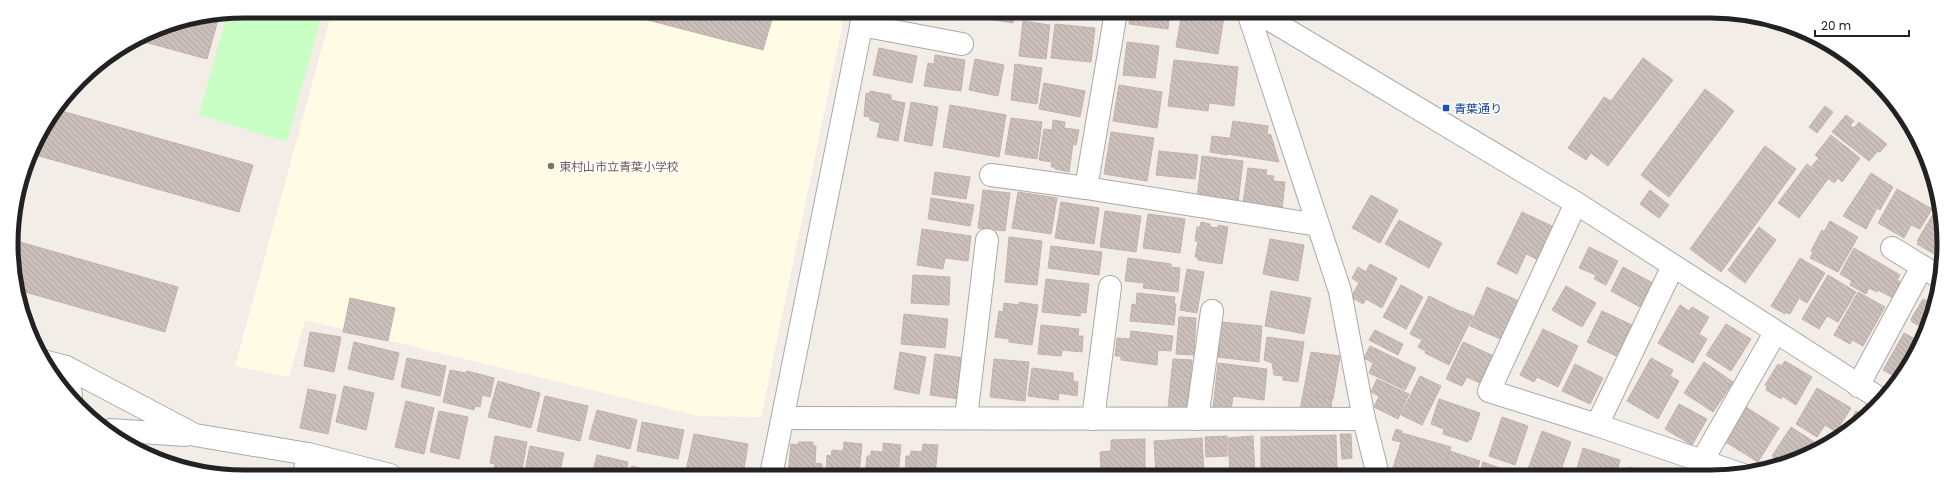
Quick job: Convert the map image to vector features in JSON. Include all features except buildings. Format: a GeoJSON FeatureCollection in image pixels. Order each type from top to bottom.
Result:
{"type":"FeatureCollection","features":[{"type":"Feature","properties":{"kind":"street"},"geometry":{"type":"LineString","coordinates":[[1086,188],[1115,18]]}},
{"type":"Feature","properties":{"kind":"street"},"geometry":{"type":"LineString","coordinates":[[1250,18],[1340,291],[1364,419],[1377,470]]}},
{"type":"Feature","properties":{"kind":"street"},"geometry":{"type":"LineString","coordinates":[[1267,18],[1576,204],[1877,397]]}},
{"type":"Feature","properties":{"kind":"street"},"geometry":{"type":"LineString","coordinates":[[772,470],[863,19],[962,44]]}},
{"type":"Feature","properties":{"kind":"street"},"geometry":{"type":"LineString","coordinates":[[991,175],[1086,188],[1318,225]]}},
{"type":"Feature","properties":{"kind":"street"},"geometry":{"type":"LineString","coordinates":[[1576,204],[1490,391],[1597,425],[1728,470]]}},
{"type":"Feature","properties":{"kind":"street"},"geometry":{"type":"LineString","coordinates":[[966,418],[987,240]]}},
{"type":"Feature","properties":{"kind":"street"},"geometry":{"type":"LineString","coordinates":[[1892,248],[1935,274]]}},
{"type":"Feature","properties":{"kind":"street"},"geometry":{"type":"LineString","coordinates":[[1597,425],[1673,266]]}},
{"type":"Feature","properties":{"kind":"street"},"geometry":{"type":"LineString","coordinates":[[1858,386],[1922,267]]}},
{"type":"Feature","properties":{"kind":"street"},"geometry":{"type":"LineString","coordinates":[[1093,419],[1110,287]]}},
{"type":"Feature","properties":{"kind":"street"},"geometry":{"type":"LineString","coordinates":[[1197,419],[1212,311]]}},
{"type":"Feature","properties":{"kind":"street"},"geometry":{"type":"LineString","coordinates":[[1702,461],[1775,333]]}},
{"type":"Feature","properties":{"kind":"street"},"geometry":{"type":"LineString","coordinates":[[57,365],[64,381]]}},
{"type":"Feature","properties":{"kind":"street"},"geometry":{"type":"LineString","coordinates":[[57,365],[195,435]]}},
{"type":"Feature","properties":{"kind":"street"},"geometry":{"type":"LineString","coordinates":[[783,418],[1364,419]]}},
{"type":"Feature","properties":{"kind":"street"},"geometry":{"type":"LineString","coordinates":[[116,430],[195,435],[306,465],[348,470]]}},
{"type":"Feature","properties":{"kind":"shaded area","name":"東村山市立青葉小学校"},"geometry":{"type":"Polygon","coordinates":[[[330,18],[844,18],[761,417],[698,416],[305,320],[289,377],[235,366],[330,18]]]}},
{"type":"Feature","properties":{"kind":"green space"},"geometry":{"type":"Polygon","coordinates":[[[226,18],[321,18],[287,142],[199,115],[226,18]]]}},
{"type":"Feature","properties":{"kind":"place","name":"青葉通り"},"geometry":{"type":"Point","coordinates":[1446,108]}},
{"type":"Feature","properties":{"kind":"place","name":"東村山市立青葉小学校"},"geometry":{"type":"Point","coordinates":[551,166]}}]}
